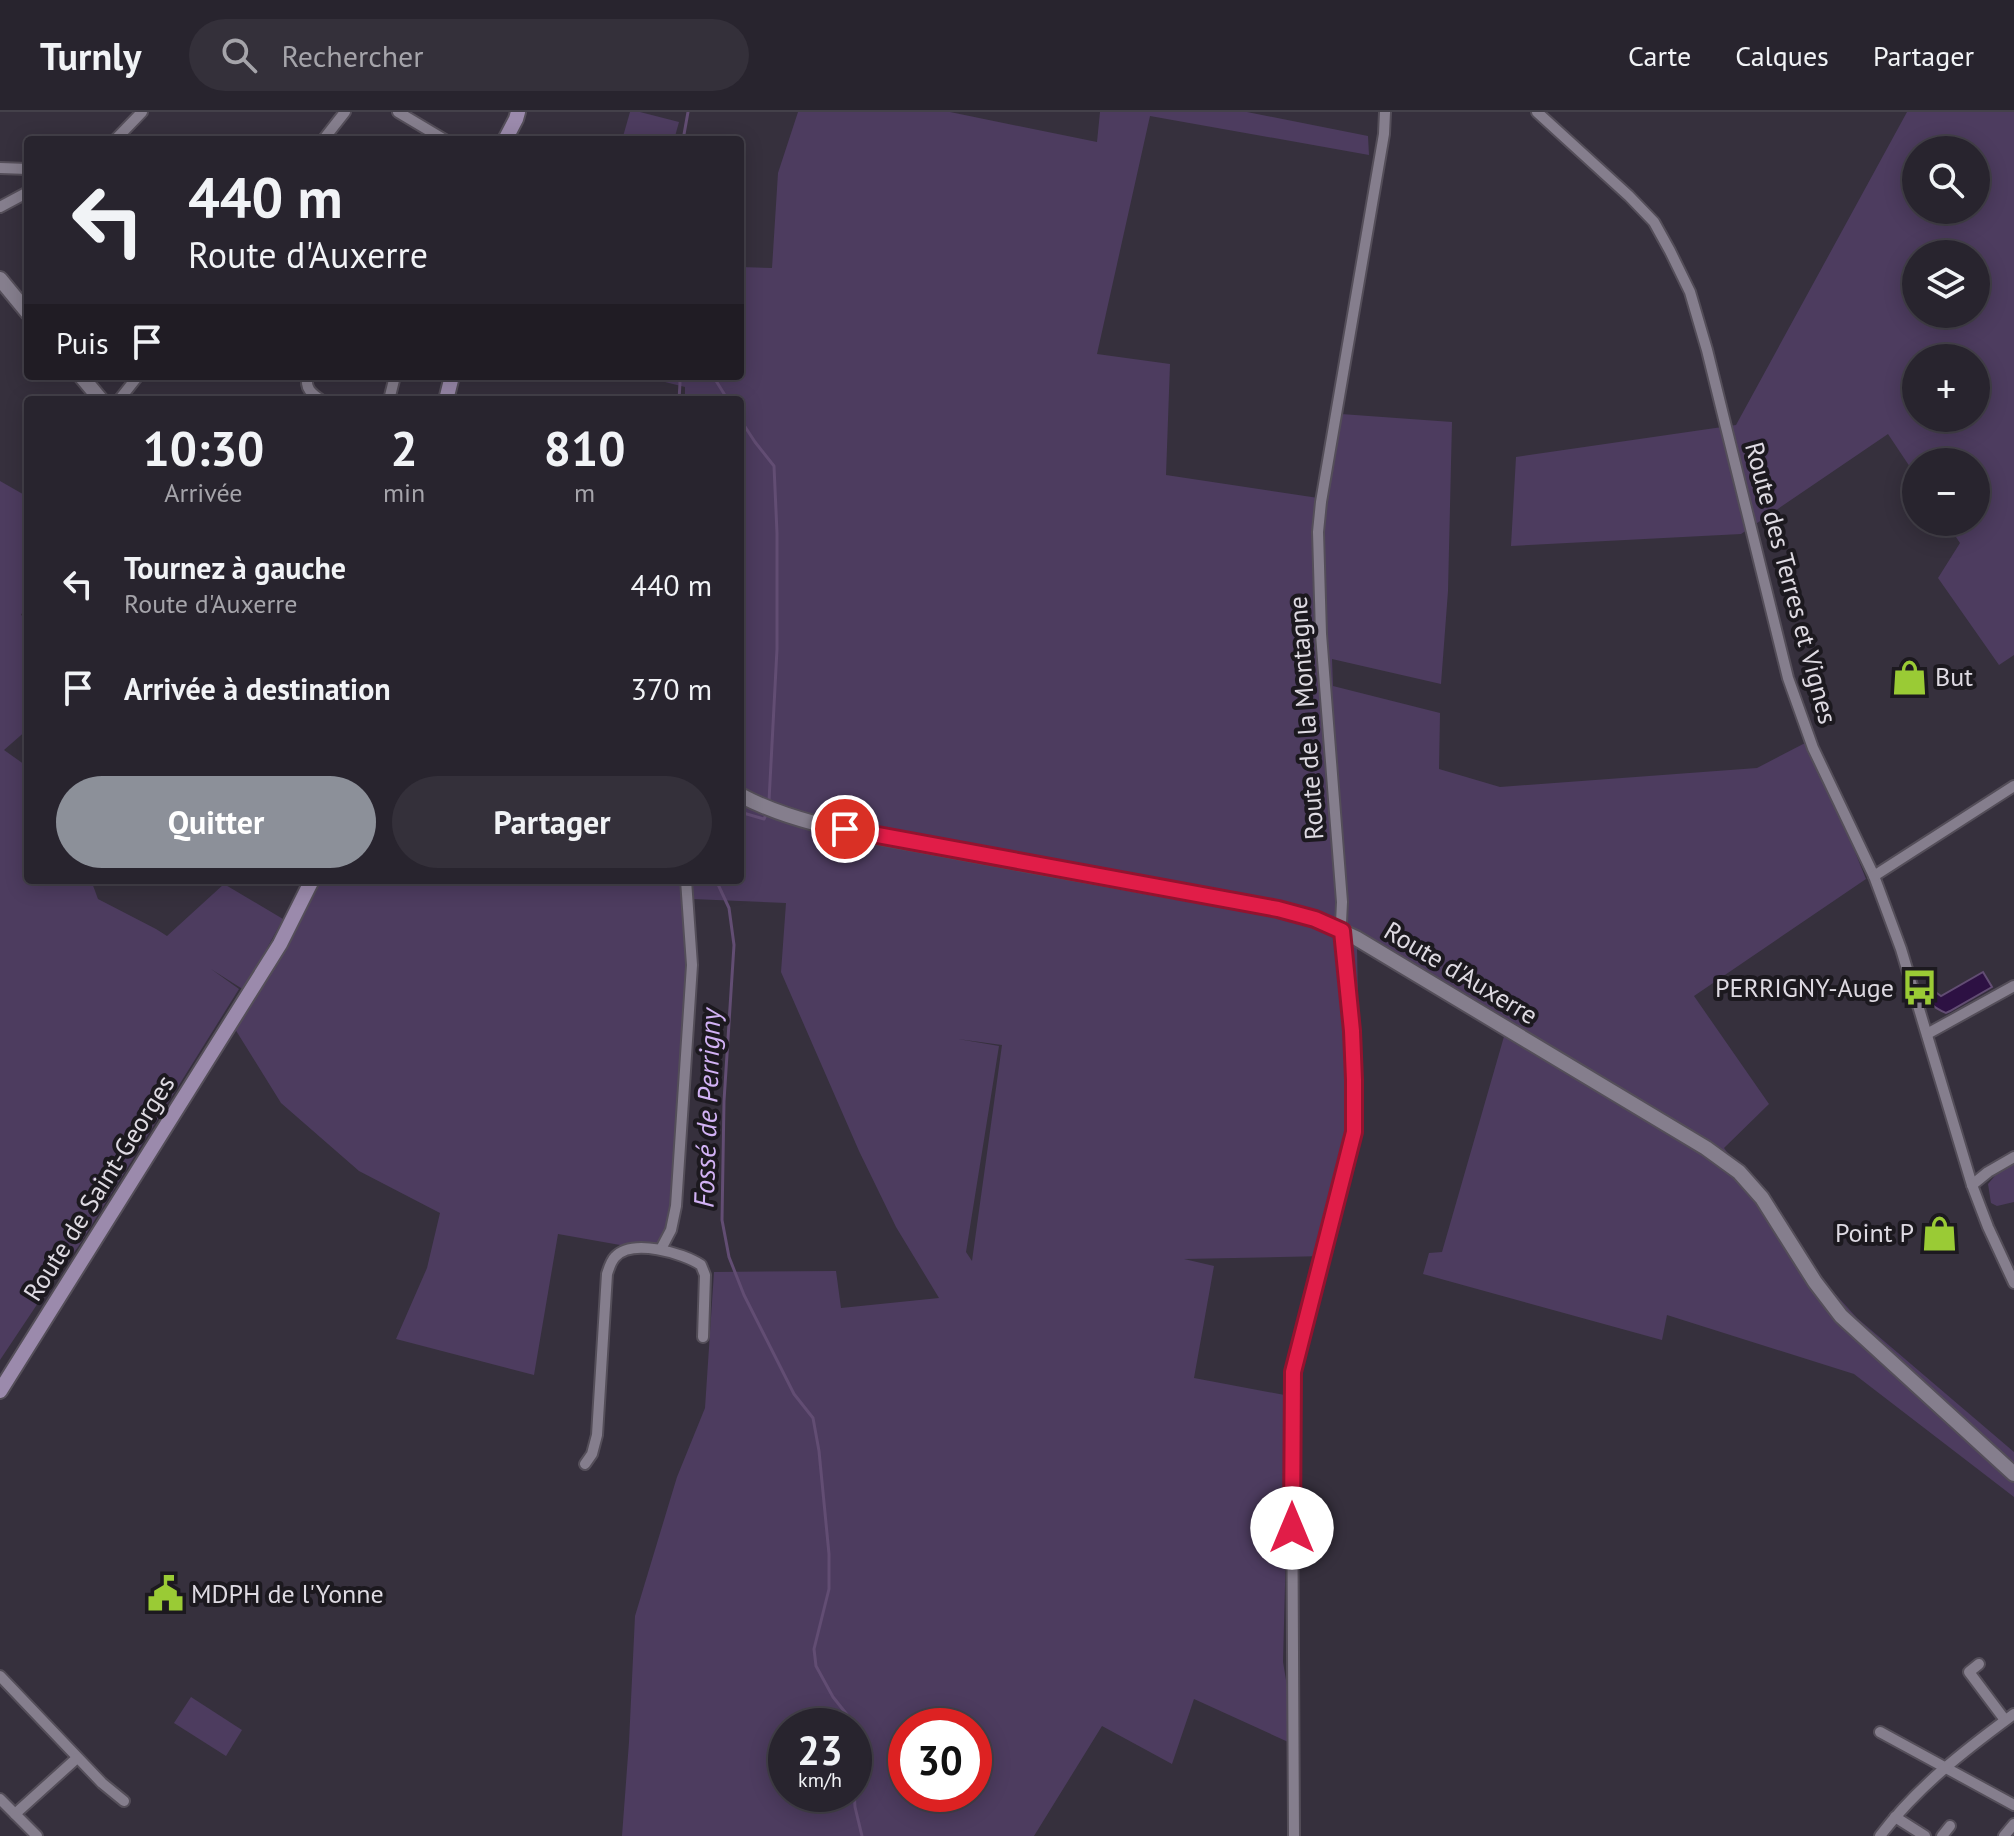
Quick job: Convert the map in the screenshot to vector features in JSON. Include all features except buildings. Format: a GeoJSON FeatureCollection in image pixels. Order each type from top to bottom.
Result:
{"type":"FeatureCollection","features":[{"type":"Feature","properties":{"kind":"main road"},"geometry":{"type":"LineString","coordinates":[[507,136],[518,112]]}},
{"type":"Feature","properties":{"kind":"main road","name":"Route de Saint-Georges"},"geometry":{"type":"LineString","coordinates":[[0,1391],[280,944],[310,884]]}},
{"type":"Feature","properties":{"kind":"street"},"geometry":{"type":"LineString","coordinates":[[119,136],[142,112]]}},
{"type":"Feature","properties":{"kind":"street"},"geometry":{"type":"LineString","coordinates":[[326,136],[345,112]]}},
{"type":"Feature","properties":{"kind":"street"},"geometry":{"type":"LineString","coordinates":[[398,112],[438,136]]}},
{"type":"Feature","properties":{"kind":"street","name":"Route de la Montagne"},"geometry":{"type":"LineString","coordinates":[[1294,1836],[1293,1372],[1354,1132],[1352,1031],[1321,634],[1318,532],[1384,134],[1385,112]]}},
{"type":"Feature","properties":{"kind":"street","name":"Route des Terres et Vignes"},"geometry":{"type":"LineString","coordinates":[[1537,112],[1654,222],[1690,292],[1788,678],[1813,748],[1874,876],[1901,949],[1972,1185],[2014,1283]]}},
{"type":"Feature","properties":{"kind":"street"},"geometry":{"type":"LineString","coordinates":[[0,168],[24,169]]}},
{"type":"Feature","properties":{"kind":"street"},"geometry":{"type":"LineString","coordinates":[[0,207],[24,194]]}},
{"type":"Feature","properties":{"kind":"street"},"geometry":{"type":"LineString","coordinates":[[0,279],[24,308]]}},
{"type":"Feature","properties":{"kind":"street"},"geometry":{"type":"LineString","coordinates":[[84,380],[98,396]]}},
{"type":"Feature","properties":{"kind":"street"},"geometry":{"type":"LineString","coordinates":[[122,396],[135,380]]}},
{"type":"Feature","properties":{"kind":"street"},"geometry":{"type":"LineString","coordinates":[[1874,876],[2014,786]]}},
{"type":"Feature","properties":{"kind":"street","name":"Route d'Auxerre"},"geometry":{"type":"LineString","coordinates":[[744,797],[767,809],[803,821],[1278,909],[1315,919],[1342,931],[1706,1148],[1739,1172],[1762,1198],[1815,1282],[1841,1316],[2012,1470]]}},
{"type":"Feature","properties":{"kind":"street"},"geometry":{"type":"LineString","coordinates":[[661,1249],[671,1230],[676,1206],[692,965],[686,884]]}},
{"type":"Feature","properties":{"kind":"street"},"geometry":{"type":"LineString","coordinates":[[1927,1034],[2014,986]]}},
{"type":"Feature","properties":{"kind":"street"},"geometry":{"type":"LineString","coordinates":[[1972,1185],[2014,1157]]}},
{"type":"Feature","properties":{"kind":"street"},"geometry":{"type":"LineString","coordinates":[[585,1464],[592,1454],[597,1435],[607,1274],[613,1258],[621,1252],[646,1247],[661,1249],[701,1265],[705,1275],[703,1337]]}},
{"type":"Feature","properties":{"kind":"street"},"geometry":{"type":"LineString","coordinates":[[1880,1836],[1924,1786],[2010,1717],[1969,1672],[1979,1664]]}},
{"type":"Feature","properties":{"kind":"street"},"geometry":{"type":"LineString","coordinates":[[0,1676],[77,1758],[124,1801]]}},
{"type":"Feature","properties":{"kind":"street"},"geometry":{"type":"LineString","coordinates":[[1880,1732],[2014,1805]]}},
{"type":"Feature","properties":{"kind":"street"},"geometry":{"type":"LineString","coordinates":[[15,1814],[77,1758]]}},
{"type":"Feature","properties":{"kind":"street"},"geometry":{"type":"LineString","coordinates":[[0,1799],[37,1836]]}},
{"type":"Feature","properties":{"kind":"street"},"geometry":{"type":"LineString","coordinates":[[1895,1817],[1925,1836]]}},
{"type":"Feature","properties":{"kind":"street"},"geometry":{"type":"LineString","coordinates":[[2004,1836],[2014,1824]]}},
{"type":"Feature","properties":{"kind":"street"},"geometry":{"type":"LineString","coordinates":[[1942,1836],[1950,1826]]}},
{"type":"Feature","properties":{"kind":"shaded area"},"geometry":{"type":"Polygon","coordinates":[[[630,112],[679,122],[675,136],[623,136],[630,112]]]}},
{"type":"Feature","properties":{"kind":"shaded area"},"geometry":{"type":"Polygon","coordinates":[[[798,112],[950,112],[1097,142],[1100,112],[1247,112],[1368,136],[1369,155],[1150,116],[1097,354],[1170,364],[1166,475],[1325,499],[1341,414],[1452,422],[1448,591],[1441,684],[1332,659],[1333,686],[1440,713],[1439,769],[1500,787],[1757,768],[1809,741],[1866,879],[1694,996],[1769,1104],[1724,1148],[1819,1276],[1857,1318],[2014,1452],[2014,1497],[1854,1374],[1667,1315],[1662,1340],[1423,1274],[1429,1253],[1442,1252],[1505,1033],[1357,947],[1360,1099],[1326,1256],[1184,1259],[1214,1266],[1194,1378],[1290,1396],[1283,1662],[1297,1746],[1194,1699],[1172,1764],[1102,1726],[1034,1836],[622,1836],[635,1616],[677,1477],[705,1408],[714,1272],[836,1271],[841,1308],[939,1298],[896,1227],[859,1151],[781,972],[786,903],[692,899],[676,1211],[654,1251],[558,1234],[534,1375],[396,1339],[427,1268],[440,1213],[359,1171],[281,1103],[235,1029],[250,1008],[250,1001],[311,884],[744,884],[744,396],[685,396],[685,387],[657,380],[744,380],[744,267],[772,268],[778,173],[798,112]],[[958,1039],[999,1046],[966,1252],[972,1261],[1002,1045],[958,1039]]]}},
{"type":"Feature","properties":{"kind":"shaded area"},"geometry":{"type":"Polygon","coordinates":[[[1907,112],[2014,112],[2014,655],[1999,665],[1938,578],[1960,543],[1955,536],[1990,536],[1990,448],[1902,448],[1902,455],[1888,434],[1741,534],[1511,546],[1516,457],[1736,425],[1907,112]]]}},
{"type":"Feature","properties":{"kind":"shaded area"},"geometry":{"type":"Polygon","coordinates":[[[0,481],[24,495],[24,609],[21,615],[24,617],[24,732],[4,750],[24,764],[24,884],[92,884],[98,899],[167,936],[224,884],[283,919],[244,990],[211,969],[239,989],[78,1247],[0,1360],[0,481]]]}},
{"type":"Feature","properties":{"kind":"shaded area"},"geometry":{"type":"Polygon","coordinates":[[[1983,972],[1992,987],[1950,1011],[1943,1012],[1930,1002],[1928,995],[1931,991],[1941,996],[1983,972]]]}},
{"type":"Feature","properties":{"kind":"shaded area"},"geometry":{"type":"Polygon","coordinates":[[[2014,1162],[2014,1202],[1997,1206],[1991,1203],[1988,1184],[1998,1172],[2014,1162]]]}},
{"type":"Feature","properties":{"kind":"shaded area"},"geometry":{"type":"Polygon","coordinates":[[[191,1697],[242,1730],[226,1756],[174,1723],[191,1697]]]}},
{"type":"Feature","properties":{"kind":"waterway","name":"Fossé de Perrigny"},"geometry":{"type":"LineString","coordinates":[[684,136],[688,112]]}},
{"type":"Feature","properties":{"kind":"waterway","name":"Fossé de Perrigny"},"geometry":{"type":"LineString","coordinates":[[679,396],[680,380]]}},
{"type":"Feature","properties":{"kind":"waterway","name":"Fossé de Perrigny"},"geometry":{"type":"LineString","coordinates":[[716,380],[726,396]]}},
{"type":"Feature","properties":{"kind":"waterway","name":"Fossé de Perrigny"},"geometry":{"type":"LineString","coordinates":[[744,425],[774,466],[777,649],[769,801]]}},
{"type":"Feature","properties":{"kind":"waterway","name":"Fossé de Perrigny"},"geometry":{"type":"LineString","coordinates":[[744,813],[765,817]]}},
{"type":"Feature","properties":{"kind":"waterway","name":"Fossé de Perrigny"},"geometry":{"type":"LineString","coordinates":[[718,884],[729,908],[734,945],[724,1101],[722,1220],[729,1257],[744,1295],[794,1394],[813,1418],[829,1554],[829,1589],[814,1649],[816,1666],[842,1708]]}},
{"type":"Feature","properties":{"kind":"waterway","name":"Fossé de Perrigny"},"geometry":{"type":"LineString","coordinates":[[856,1812],[862,1836]]}},
{"type":"Feature","properties":{"kind":"place","name":"But"},"geometry":{"type":"Point","coordinates":[1909,677]}},
{"type":"Feature","properties":{"kind":"place","name":"PERRIGNY-Auge"},"geometry":{"type":"Point","coordinates":[1920,988]}},
{"type":"Feature","properties":{"kind":"place","name":"Point P"},"geometry":{"type":"Point","coordinates":[1940,1233]}},
{"type":"Feature","properties":{"kind":"place","name":"MDPH de l'Yonne"},"geometry":{"type":"Point","coordinates":[165,1594]}},
{"type":"Feature","properties":{"kind":"route"},"geometry":{"type":"LineString","coordinates":[[845,829],[1278,909],[1315,919],[1342,931],[1352,1031],[1354,1132],[1293,1372],[1292,1528]]}}]}
